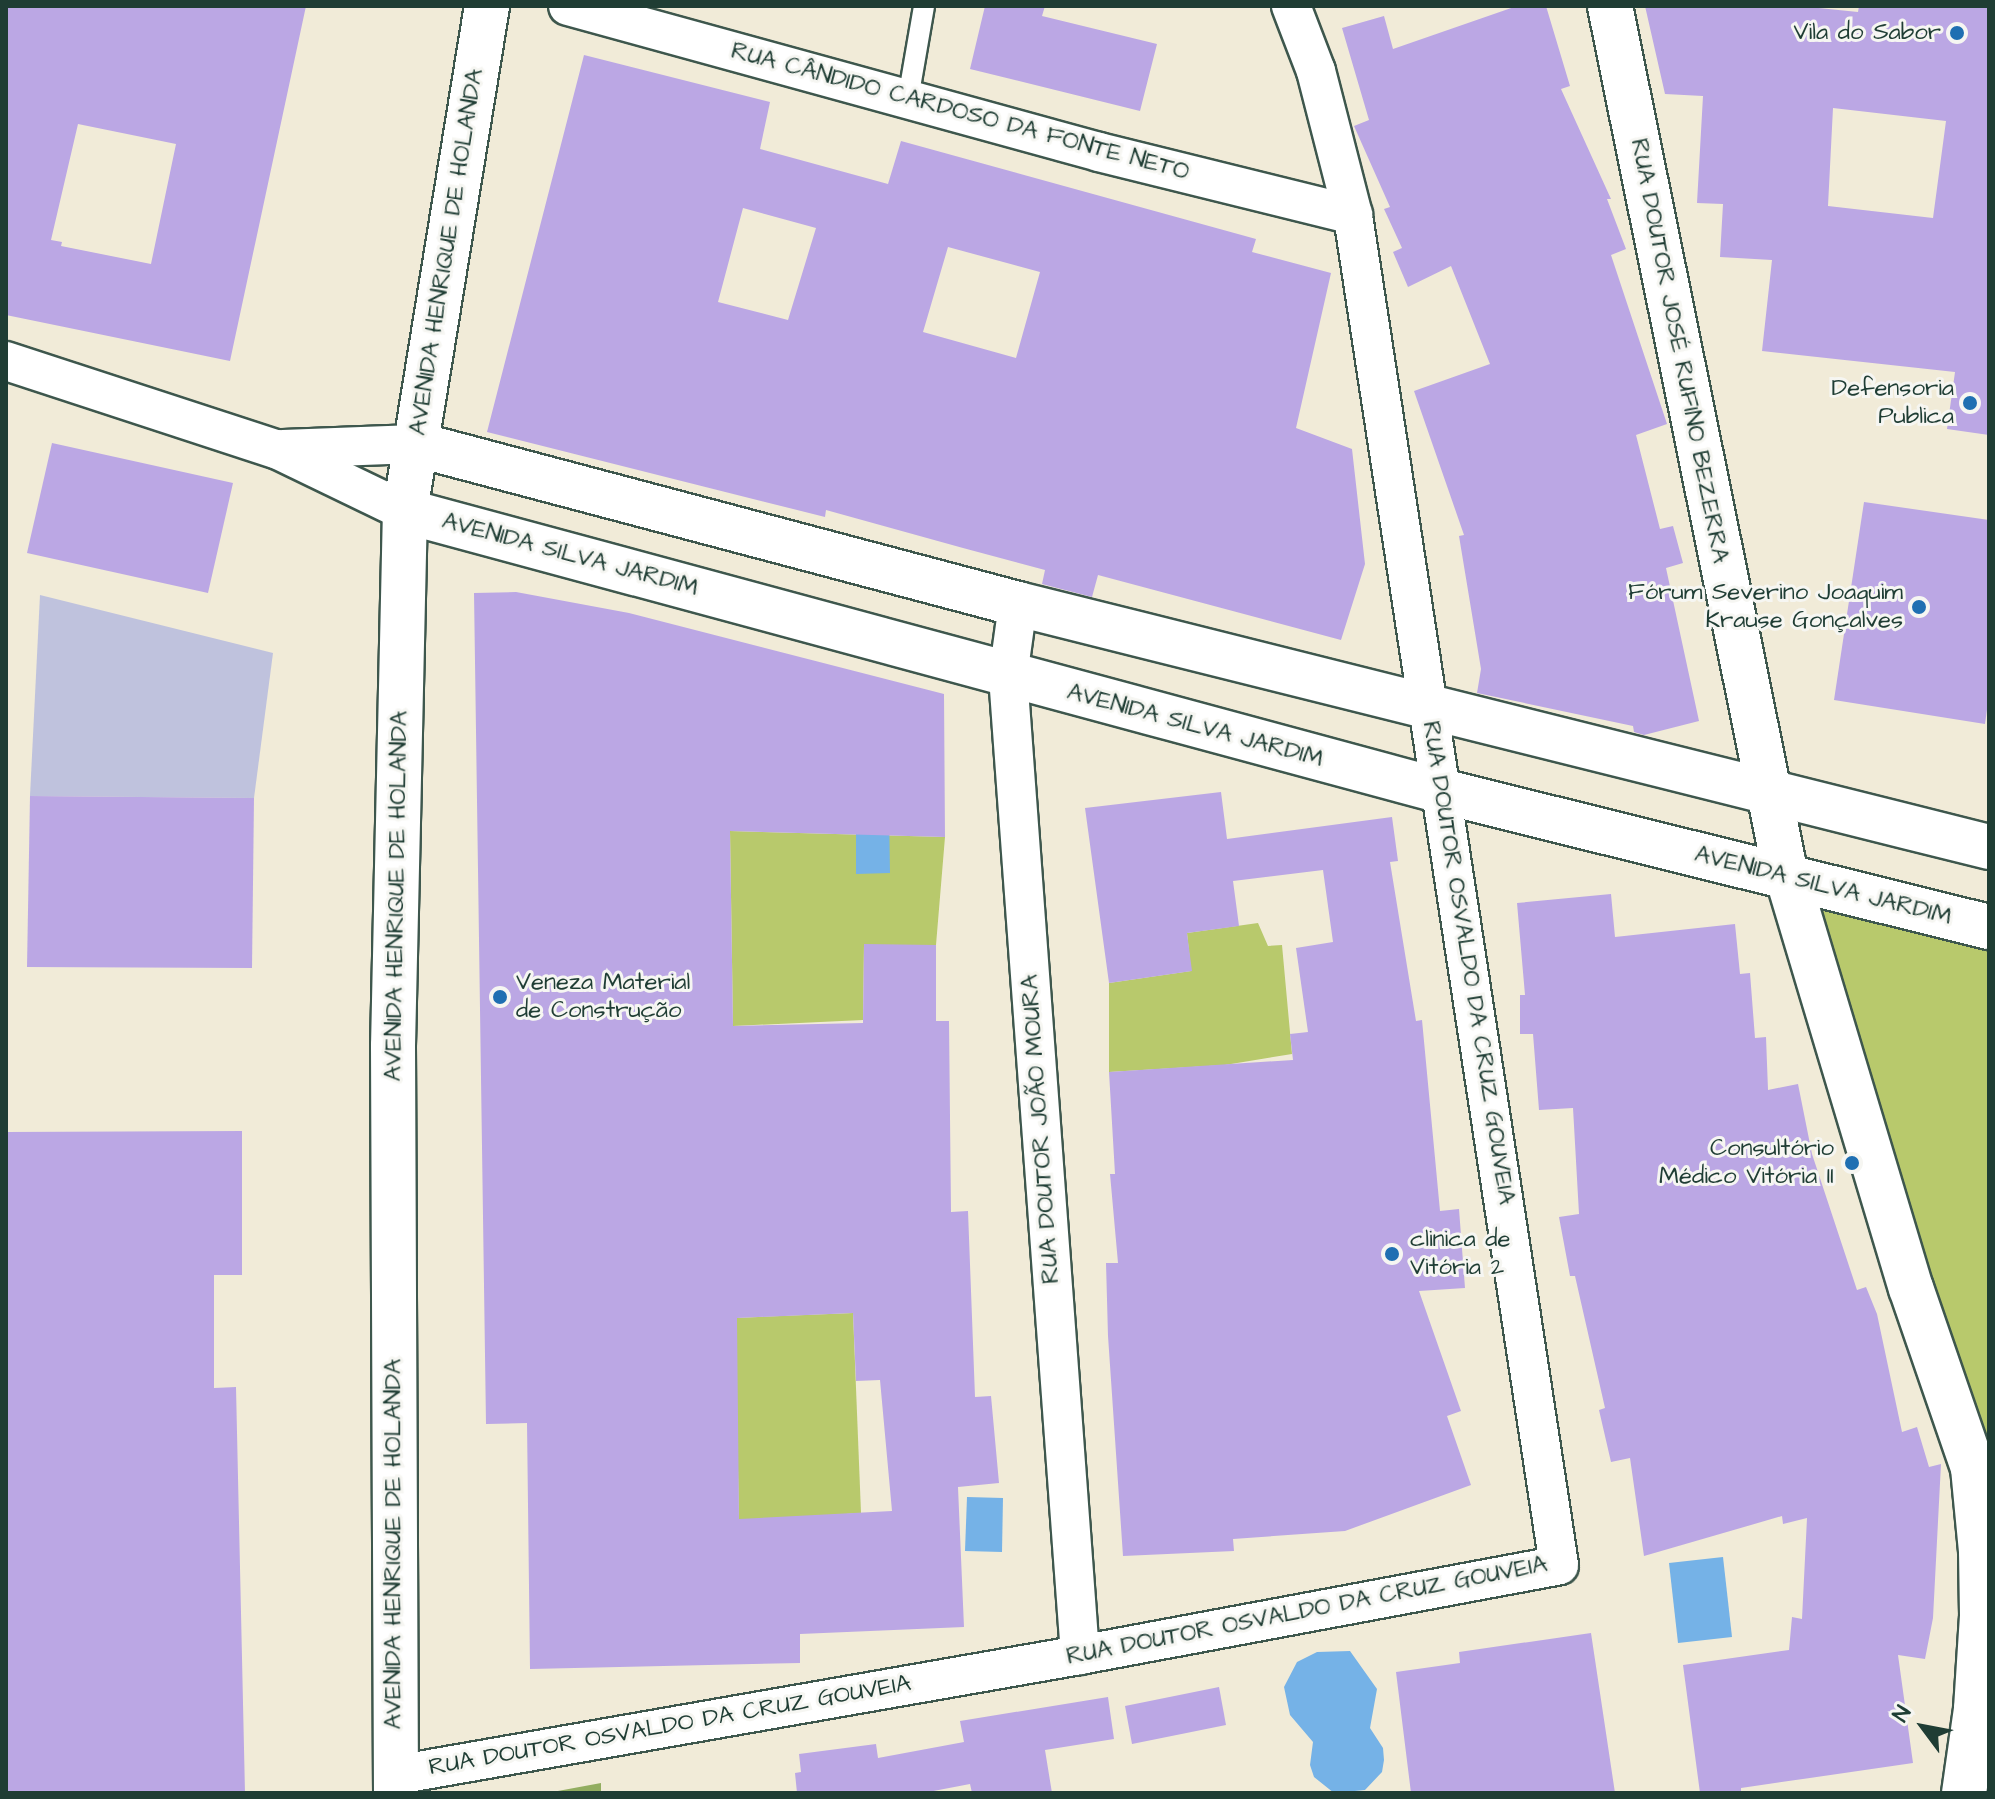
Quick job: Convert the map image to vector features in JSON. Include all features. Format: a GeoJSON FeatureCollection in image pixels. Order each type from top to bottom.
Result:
{"type":"FeatureCollection","features":[{"type":"Feature","properties":{"kind":"main road","name":"AVENIDA HENRIQUE DE HOLANDA"},"geometry":{"type":"LineString","coordinates":[[396,1784],[393,1046],[405,511],[487,6]]}},
{"type":"Feature","properties":{"kind":"main road","name":"RUA DOUTOR JOSÉ RUFINO BEZERRA"},"geometry":{"type":"LineString","coordinates":[[1610,6],[1703,475],[1757,726],[1767,790],[1788,877],[1911,1288],[1981,1471],[1982,1705],[1964,1793]]}},
{"type":"Feature","properties":{"kind":"main road"},"geometry":{"type":"LineString","coordinates":[[415,444],[1018,604],[1989,847]]}},
{"type":"Feature","properties":{"kind":"main road","name":"AVENIDA SILVA JARDIM"},"geometry":{"type":"LineString","coordinates":[[405,511],[1441,791],[1989,927]]}},
{"type":"Feature","properties":{"kind":"street","name":"RUA CÂNDIDO CARDOSO DA FONTE NETO"},"geometry":{"type":"LineString","coordinates":[[568,6],[1353,215]]}},
{"type":"Feature","properties":{"kind":"street","name":"RUA DOUTOR OSVALDO DA CRUZ GOUVEIA"},"geometry":{"type":"LineString","coordinates":[[396,1784],[1559,1565],[1353,215],[1316,71],[1291,6]]}},
{"type":"Feature","properties":{"kind":"street"},"geometry":{"type":"LineString","coordinates":[[6,361],[276,449],[405,511]]}},
{"type":"Feature","properties":{"kind":"street"},"geometry":{"type":"LineString","coordinates":[[276,449],[415,444]]}},
{"type":"Feature","properties":{"kind":"street","name":"RUA DOUTOR JOÃO MOURA"},"geometry":{"type":"LineString","coordinates":[[1018,604],[1008,676],[1080,1655]]}},
{"type":"Feature","properties":{"kind":"lane"},"geometry":{"type":"LineString","coordinates":[[908,99],[924,6]]}},
{"type":"Feature","properties":{"kind":"shaded area"},"geometry":{"type":"Polygon","coordinates":[[[40,595],[273,653],[254,798],[30,796],[40,595]]]}},
{"type":"Feature","properties":{"kind":"green space"},"geometry":{"type":"Polygon","coordinates":[[[730,831],[945,837],[936,945],[864,945],[863,1020],[733,1026],[730,831]]]}},
{"type":"Feature","properties":{"kind":"green space"},"geometry":{"type":"Polygon","coordinates":[[[1810,896],[1989,937],[1989,1437],[1980,1438],[1810,896]]]}},
{"type":"Feature","properties":{"kind":"green space"},"geometry":{"type":"Polygon","coordinates":[[[1258,923],[1268,946],[1282,945],[1292,1054],[1225,1065],[1109,1072],[1109,983],[1191,971],[1187,933],[1258,923]]]}},
{"type":"Feature","properties":{"kind":"green space"},"geometry":{"type":"Polygon","coordinates":[[[853,1313],[861,1513],[739,1521],[735,1318],[853,1313]]]}},
{"type":"Feature","properties":{"kind":"green space"},"geometry":{"type":"Polygon","coordinates":[[[601,1783],[601,1793],[547,1793],[601,1783]]]}},
{"type":"Feature","properties":{"kind":"water"},"geometry":{"type":"Polygon","coordinates":[[[889,811],[890,873],[856,874],[856,812],[889,811]]]}},
{"type":"Feature","properties":{"kind":"water"},"geometry":{"type":"Polygon","coordinates":[[[967,1497],[1003,1498],[1002,1552],[965,1551],[967,1497]]]}},
{"type":"Feature","properties":{"kind":"water"},"geometry":{"type":"Polygon","coordinates":[[[1723,1557],[1732,1637],[1678,1643],[1669,1563],[1723,1557]]]}},
{"type":"Feature","properties":{"kind":"water"},"geometry":{"type":"Polygon","coordinates":[[[1350,1651],[1377,1689],[1370,1728],[1383,1748],[1384,1760],[1382,1772],[1365,1790],[1334,1793],[1314,1777],[1310,1765],[1313,1742],[1290,1715],[1284,1687],[1297,1662],[1317,1652],[1350,1651]]]}},
{"type":"Feature","properties":{"kind":"building"},"geometry":{"type":"Polygon","coordinates":[[[6,6],[306,6],[230,361],[6,315],[6,6]],[[78,124],[51,240],[62,242],[61,246],[151,264],[176,144],[78,124]]]}},
{"type":"Feature","properties":{"kind":"building"},"geometry":{"type":"Polygon","coordinates":[[[985,6],[1045,6],[1042,16],[1157,44],[1140,111],[970,69],[985,6]]]}},
{"type":"Feature","properties":{"kind":"building"},"geometry":{"type":"Polygon","coordinates":[[[1517,6],[1546,6],[1570,86],[1561,89],[1611,199],[1607,199],[1626,249],[1611,255],[1667,424],[1636,435],[1660,529],[1673,526],[1683,563],[1666,568],[1699,721],[1644,735],[1634,732],[1633,726],[1477,693],[1481,669],[1459,536],[1464,535],[1414,391],[1490,364],[1451,266],[1408,287],[1393,252],[1402,248],[1384,209],[1390,207],[1354,126],[1369,120],[1342,28],[1384,16],[1393,49],[1517,6]]]}},
{"type":"Feature","properties":{"kind":"building"},"geometry":{"type":"Polygon","coordinates":[[[1645,6],[1799,6],[1858,12],[1859,6],[1989,6],[1989,435],[1947,429],[1955,372],[1762,351],[1772,260],[1720,257],[1723,204],[1697,203],[1703,96],[1665,94],[1645,6]],[[1833,108],[1828,206],[1933,218],[1946,121],[1833,108]]]}},
{"type":"Feature","properties":{"kind":"building"},"geometry":{"type":"Polygon","coordinates":[[[584,55],[770,102],[760,149],[888,184],[901,141],[1256,239],[1252,252],[1331,273],[1296,428],[1352,449],[1365,564],[1341,640],[1098,575],[1092,597],[1042,584],[1045,570],[826,510],[825,517],[487,432],[584,55]],[[743,208],[718,302],[788,320],[816,228],[743,208]],[[948,247],[923,332],[1016,358],[1040,272],[948,247]]]}},
{"type":"Feature","properties":{"kind":"building"},"geometry":{"type":"Polygon","coordinates":[[[52,443],[233,483],[208,593],[27,553],[52,443]]]}},
{"type":"Feature","properties":{"kind":"building","name":"Fórum Severino Joaquim Krause Gonçalves"},"geometry":{"type":"Polygon","coordinates":[[[1864,502],[1989,520],[1989,695],[1985,724],[1834,700],[1864,502]]]}},
{"type":"Feature","properties":{"kind":"building"},"geometry":{"type":"Polygon","coordinates":[[[516,592],[629,613],[944,694],[945,837],[730,831],[733,1026],[863,1023],[864,944],[936,945],[936,1021],[949,1021],[951,1212],[968,1211],[975,1397],[991,1396],[999,1483],[958,1487],[964,1627],[800,1634],[800,1663],[530,1669],[527,1423],[486,1424],[474,593],[516,592]],[[853,1313],[737,1318],[739,1519],[892,1511],[880,1380],[856,1381],[853,1313]]]}},
{"type":"Feature","properties":{"kind":"building"},"geometry":{"type":"Polygon","coordinates":[[[1221,792],[1227,839],[1392,817],[1398,861],[1390,862],[1416,1021],[1422,1020],[1440,1211],[1459,1209],[1465,1288],[1419,1291],[1461,1411],[1447,1416],[1471,1485],[1345,1531],[1233,1539],[1234,1551],[1123,1556],[1108,1336],[1106,1263],[1118,1263],[1110,1174],[1115,1174],[1109,1072],[1293,1060],[1290,1034],[1308,1032],[1296,948],[1333,942],[1323,870],[1233,881],[1239,926],[1187,933],[1192,971],[1109,983],[1085,808],[1221,792]]]}},
{"type":"Feature","properties":{"kind":"building"},"geometry":{"type":"Polygon","coordinates":[[[30,796],[254,798],[252,968],[27,967],[30,796]]]}},
{"type":"Feature","properties":{"kind":"building"},"geometry":{"type":"Polygon","coordinates":[[[1611,894],[1615,937],[1735,924],[1740,974],[1750,973],[1755,1038],[1766,1037],[1768,1090],[1798,1084],[1812,1154],[1857,1290],[1866,1287],[1877,1314],[1902,1432],[1917,1427],[1929,1467],[1941,1464],[1933,1618],[1925,1659],[1898,1655],[1913,1763],[1741,1788],[1741,1793],[1700,1793],[1683,1665],[1789,1650],[1792,1617],[1802,1619],[1807,1518],[1783,1524],[1782,1516],[1644,1556],[1630,1458],[1611,1462],[1599,1410],[1605,1408],[1575,1276],[1570,1276],[1559,1217],[1579,1214],[1573,1108],[1539,1110],[1533,1034],[1520,1034],[1520,995],[1525,995],[1517,903],[1611,894]]]}},
{"type":"Feature","properties":{"kind":"building"},"geometry":{"type":"Polygon","coordinates":[[[242,1131],[242,1275],[214,1275],[214,1388],[236,1387],[245,1793],[6,1793],[6,1132],[242,1131]]]}},
{"type":"Feature","properties":{"kind":"building"},"geometry":{"type":"Polygon","coordinates":[[[1591,1633],[1615,1793],[1411,1793],[1396,1672],[1460,1663],[1459,1652],[1591,1633]]]}},
{"type":"Feature","properties":{"kind":"building"},"geometry":{"type":"Polygon","coordinates":[[[1219,1687],[1226,1725],[1132,1744],[1125,1706],[1219,1687]]]}},
{"type":"Feature","properties":{"kind":"building"},"geometry":{"type":"Polygon","coordinates":[[[1108,1697],[1114,1739],[1045,1750],[1052,1793],[972,1793],[970,1784],[923,1793],[797,1793],[795,1773],[801,1772],[799,1754],[876,1744],[878,1758],[964,1742],[960,1721],[1108,1697]]]}},
{"type":"Feature","properties":{"kind":"place","name":"Vila do Sabor"},"geometry":{"type":"Point","coordinates":[1957,33]}},
{"type":"Feature","properties":{"kind":"place","name":"Defensoria Publica"},"geometry":{"type":"Point","coordinates":[1970,403]}},
{"type":"Feature","properties":{"kind":"place","name":"Fórum Severino Joaquim Krause Gonçalves"},"geometry":{"type":"Point","coordinates":[1919,607]}},
{"type":"Feature","properties":{"kind":"place","name":"Veneza Material de Construção"},"geometry":{"type":"Point","coordinates":[500,997]}},
{"type":"Feature","properties":{"kind":"place","name":"Consultório Médico Vitória II"},"geometry":{"type":"Point","coordinates":[1852,1163]}},
{"type":"Feature","properties":{"kind":"place","name":"clinica de Vitória 2"},"geometry":{"type":"Point","coordinates":[1392,1254]}}]}
